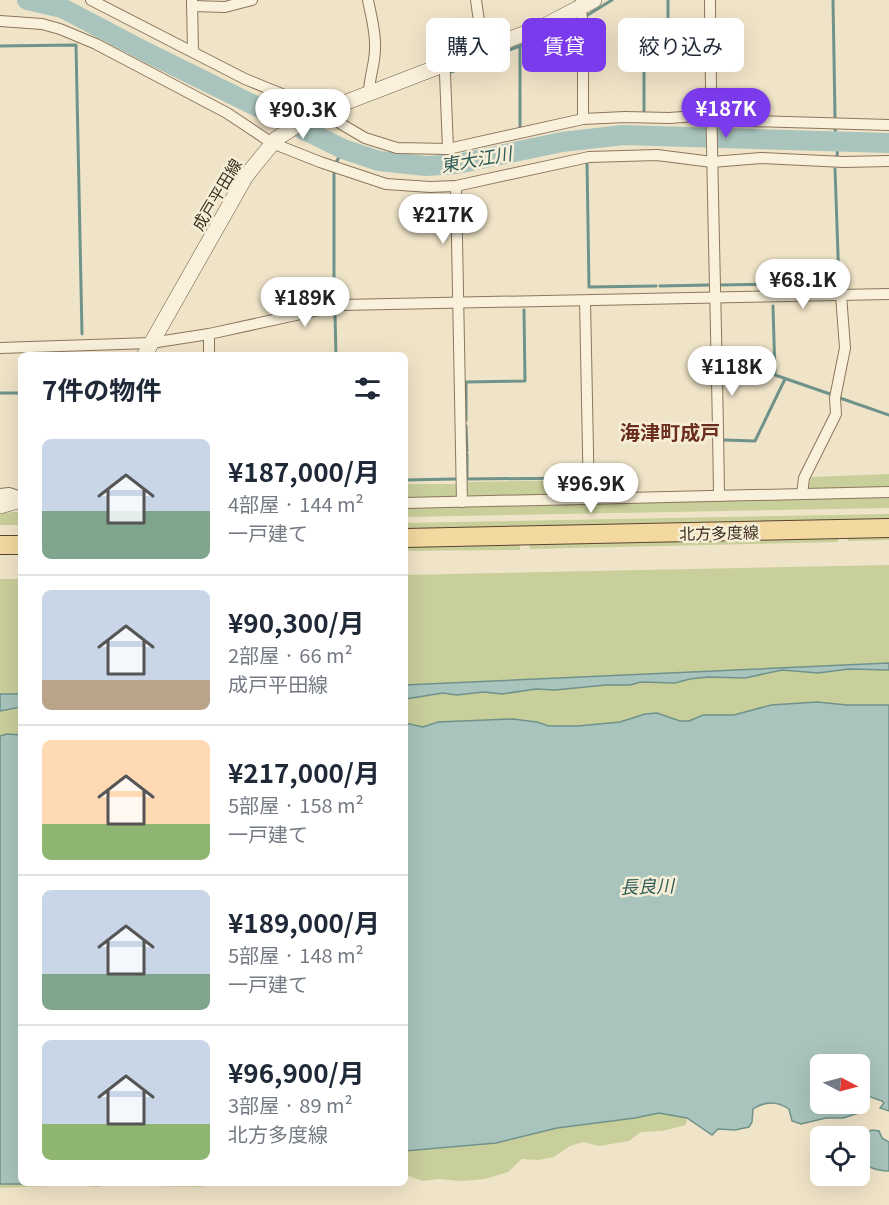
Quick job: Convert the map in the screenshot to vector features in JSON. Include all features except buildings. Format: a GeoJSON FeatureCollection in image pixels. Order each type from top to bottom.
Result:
{"type":"FeatureCollection","features":[{"type":"Feature","properties":{"kind":"main road","name":"成戸平田線"},"geometry":{"type":"LineString","coordinates":[[510,39],[544,26],[585,3]]}},
{"type":"Feature","properties":{"kind":"main road","name":"成戸平田線"},"geometry":{"type":"LineString","coordinates":[[148,349],[246,176],[274,141],[317,113],[426,71]]}},
{"type":"Feature","properties":{"kind":"main road"},"geometry":{"type":"LineString","coordinates":[[0,506],[18,499]]}},
{"type":"Feature","properties":{"kind":"main road","name":"北方多度線"},"geometry":{"type":"LineString","coordinates":[[408,538],[889,528]]}},
{"type":"Feature","properties":{"kind":"main road"},"geometry":{"type":"LineString","coordinates":[[0,545],[18,544]]}},
{"type":"Feature","properties":{"kind":"street"},"geometry":{"type":"LineString","coordinates":[[91,0],[365,138],[397,148],[448,149],[583,119],[625,117],[889,125]]}},
{"type":"Feature","properties":{"kind":"street"},"geometry":{"type":"LineString","coordinates":[[193,51],[192,3],[225,7],[252,0]]}},
{"type":"Feature","properties":{"kind":"street"},"geometry":{"type":"LineString","coordinates":[[368,0],[375,51],[369,93]]}},
{"type":"Feature","properties":{"kind":"street"},"geometry":{"type":"LineString","coordinates":[[476,0],[478,18]]}},
{"type":"Feature","properties":{"kind":"street"},"geometry":{"type":"LineString","coordinates":[[710,0],[719,496]]}},
{"type":"Feature","properties":{"kind":"street"},"geometry":{"type":"LineString","coordinates":[[583,119],[585,3]]}},
{"type":"Feature","properties":{"kind":"street"},"geometry":{"type":"LineString","coordinates":[[0,21],[42,24],[96,44],[227,113],[274,141],[320,162],[386,184],[430,188],[456,186],[589,157],[610,155],[844,162],[889,161]]}},
{"type":"Feature","properties":{"kind":"street"},"geometry":{"type":"LineString","coordinates":[[445,72],[448,149]]}},
{"type":"Feature","properties":{"kind":"street"},"geometry":{"type":"LineString","coordinates":[[456,186],[462,502]]}},
{"type":"Feature","properties":{"kind":"street"},"geometry":{"type":"LineString","coordinates":[[0,348],[148,349],[342,305],[585,302],[889,294]]}},
{"type":"Feature","properties":{"kind":"street"},"geometry":{"type":"LineString","coordinates":[[802,494],[804,478],[836,414],[835,398],[845,348],[841,295]]}},
{"type":"Feature","properties":{"kind":"street"},"geometry":{"type":"LineString","coordinates":[[585,302],[589,500]]}},
{"type":"Feature","properties":{"kind":"street"},"geometry":{"type":"LineString","coordinates":[[209,334],[209,352]]}},
{"type":"Feature","properties":{"kind":"street"},"geometry":{"type":"LineString","coordinates":[[408,503],[889,492]]}},
{"type":"Feature","properties":{"kind":"street"},"geometry":{"type":"LineString","coordinates":[[0,494],[9,493],[18,497]]}},
{"type":"Feature","properties":{"kind":"green space"},"geometry":{"type":"Polygon","coordinates":[[[889,474],[889,488],[809,488],[811,477],[889,474]]]}},
{"type":"Feature","properties":{"kind":"green space"},"geometry":{"type":"Polygon","coordinates":[[[585,480],[582,495],[469,497],[465,493],[465,482],[585,480]]]}},
{"type":"Feature","properties":{"kind":"green space"},"geometry":{"type":"Polygon","coordinates":[[[408,484],[459,484],[457,497],[408,500],[408,484]]]}},
{"type":"Feature","properties":{"kind":"green space"},"geometry":{"type":"Polygon","coordinates":[[[889,496],[889,508],[408,517],[408,507],[889,496]]]}},
{"type":"Feature","properties":{"kind":"green space"},"geometry":{"type":"Polygon","coordinates":[[[18,512],[18,525],[0,525],[0,514],[18,512]]]}},
{"type":"Feature","properties":{"kind":"green space"},"geometry":{"type":"Polygon","coordinates":[[[889,514],[889,521],[408,531],[408,523],[889,514]]]}},
{"type":"Feature","properties":{"kind":"green space"},"geometry":{"type":"Polygon","coordinates":[[[889,534],[889,540],[848,541],[847,535],[889,534]]]}},
{"type":"Feature","properties":{"kind":"green space"},"geometry":{"type":"Polygon","coordinates":[[[838,535],[838,542],[530,549],[530,542],[838,535]]]}},
{"type":"Feature","properties":{"kind":"green space"},"geometry":{"type":"Polygon","coordinates":[[[520,543],[520,550],[408,551],[408,545],[520,543]]]}},
{"type":"Feature","properties":{"kind":"green space"},"geometry":{"type":"Polygon","coordinates":[[[889,565],[889,663],[408,685],[408,575],[889,565]]]}},
{"type":"Feature","properties":{"kind":"green space"},"geometry":{"type":"Polygon","coordinates":[[[0,579],[18,579],[18,694],[0,694],[0,579]]]}},
{"type":"Feature","properties":{"kind":"green space"},"geometry":{"type":"Polygon","coordinates":[[[849,669],[889,670],[889,705],[797,703],[771,705],[734,715],[703,715],[689,721],[680,721],[657,713],[645,714],[620,722],[578,726],[549,726],[529,720],[513,719],[438,722],[423,727],[408,724],[408,699],[443,693],[502,694],[536,689],[555,690],[630,685],[641,682],[675,683],[708,677],[745,678],[782,670],[818,673],[849,669]]]}},
{"type":"Feature","properties":{"kind":"green space"},"geometry":{"type":"Polygon","coordinates":[[[18,708],[18,735],[0,736],[0,711],[18,708]]]}},
{"type":"Feature","properties":{"kind":"green space"},"geometry":{"type":"Polygon","coordinates":[[[659,1113],[687,1118],[686,1125],[662,1131],[641,1132],[629,1141],[599,1146],[583,1142],[570,1146],[554,1157],[539,1160],[522,1159],[508,1172],[485,1179],[423,1181],[408,1176],[408,1151],[496,1143],[557,1128],[659,1113]]]}},
{"type":"Feature","properties":{"kind":"green space"},"geometry":{"type":"Polygon","coordinates":[[[0,1184],[50,1186],[0,1188],[0,1184]]]}},
{"type":"Feature","properties":{"kind":"green space"},"geometry":{"type":"Polygon","coordinates":[[[154,1186],[206,1186],[199,1187],[154,1186]]]}},
{"type":"Feature","properties":{"kind":"water"},"geometry":{"type":"Polygon","coordinates":[[[889,663],[889,670],[849,669],[818,673],[782,670],[745,678],[708,677],[675,683],[641,682],[630,685],[555,690],[536,689],[502,694],[443,693],[408,699],[408,685],[889,663]]]}},
{"type":"Feature","properties":{"kind":"water"},"geometry":{"type":"Polygon","coordinates":[[[0,694],[18,694],[18,708],[0,711],[0,694]]]}},
{"type":"Feature","properties":{"kind":"water","name":"長良川"},"geometry":{"type":"Polygon","coordinates":[[[817,702],[889,705],[889,1111],[880,1108],[884,1103],[882,1101],[870,1097],[870,1054],[810,1054],[810,1114],[856,1114],[801,1124],[792,1121],[789,1109],[780,1104],[771,1103],[762,1104],[753,1109],[752,1122],[749,1127],[735,1130],[718,1129],[712,1135],[687,1118],[659,1113],[557,1128],[496,1143],[408,1151],[408,724],[423,727],[438,722],[513,719],[549,726],[578,726],[620,722],[645,714],[657,713],[680,721],[689,721],[703,715],[734,715],[771,705],[817,702]]]}},
{"type":"Feature","properties":{"kind":"water"},"geometry":{"type":"Polygon","coordinates":[[[18,735],[18,1184],[0,1184],[0,736],[18,735]]]}},
{"type":"Feature","properties":{"kind":"water"},"geometry":{"type":"Polygon","coordinates":[[[870,1131],[879,1131],[882,1138],[889,1142],[889,1171],[870,1167],[870,1131]]]}},
{"type":"Feature","properties":{"kind":"waterway","name":"東大江川"},"geometry":{"type":"LineString","coordinates":[[27,0],[62,8],[343,149],[379,161],[426,166],[457,164],[562,142],[623,135],[889,143]]}},
{"type":"Feature","properties":{"kind":"waterway","name":"東大江川"},"geometry":{"type":"LineString","coordinates":[[62,0],[62,8]]}},
{"type":"Feature","properties":{"kind":"waterway"},"geometry":{"type":"LineString","coordinates":[[586,16],[612,0]]}},
{"type":"Feature","properties":{"kind":"waterway"},"geometry":{"type":"LineString","coordinates":[[644,111],[644,57],[668,56],[668,0]]}},
{"type":"Feature","properties":{"kind":"waterway"},"geometry":{"type":"LineString","coordinates":[[833,0],[835,117]]}},
{"type":"Feature","properties":{"kind":"waterway"},"geometry":{"type":"LineString","coordinates":[[0,46],[76,45],[82,334]]}},
{"type":"Feature","properties":{"kind":"waterway"},"geometry":{"type":"LineString","coordinates":[[510,50],[522,45]]}},
{"type":"Feature","properties":{"kind":"waterway"},"geometry":{"type":"LineString","coordinates":[[520,46],[520,127]]}},
{"type":"Feature","properties":{"kind":"waterway"},"geometry":{"type":"LineString","coordinates":[[835,128],[836,141]]}},
{"type":"Feature","properties":{"kind":"waterway"},"geometry":{"type":"LineString","coordinates":[[837,157],[838,141]]}},
{"type":"Feature","properties":{"kind":"waterway"},"geometry":{"type":"LineString","coordinates":[[336,163],[343,149]]}},
{"type":"Feature","properties":{"kind":"waterway"},"geometry":{"type":"LineString","coordinates":[[587,162],[589,287],[656,286]]}},
{"type":"Feature","properties":{"kind":"waterway"},"geometry":{"type":"LineString","coordinates":[[720,285],[839,283],[835,169]]}},
{"type":"Feature","properties":{"kind":"waterway"},"geometry":{"type":"LineString","coordinates":[[334,172],[334,293]]}},
{"type":"Feature","properties":{"kind":"waterway"},"geometry":{"type":"LineString","coordinates":[[660,286],[709,285]]}},
{"type":"Feature","properties":{"kind":"waterway"},"geometry":{"type":"LineString","coordinates":[[773,306],[775,375],[830,394]]}},
{"type":"Feature","properties":{"kind":"waterway"},"geometry":{"type":"LineString","coordinates":[[466,420],[466,382],[525,381],[524,310]]}},
{"type":"Feature","properties":{"kind":"waterway"},"geometry":{"type":"LineString","coordinates":[[335,315],[336,352]]}},
{"type":"Feature","properties":{"kind":"waterway"},"geometry":{"type":"LineString","coordinates":[[724,440],[755,441],[785,379]]}},
{"type":"Feature","properties":{"kind":"waterway"},"geometry":{"type":"LineString","coordinates":[[0,393],[18,393]]}},
{"type":"Feature","properties":{"kind":"waterway"},"geometry":{"type":"LineString","coordinates":[[840,398],[889,415]]}},
{"type":"Feature","properties":{"kind":"waterway"},"geometry":{"type":"LineString","coordinates":[[466,426],[467,451]]}},
{"type":"Feature","properties":{"kind":"waterway"},"geometry":{"type":"LineString","coordinates":[[467,454],[467,479],[580,478]]}},
{"type":"Feature","properties":{"kind":"waterway"},"geometry":{"type":"LineString","coordinates":[[408,480],[455,479]]}},
{"type":"Feature","properties":{"kind":"district","name":"海津町成戸"},"geometry":{"type":"Point","coordinates":[670,431]}}]}
